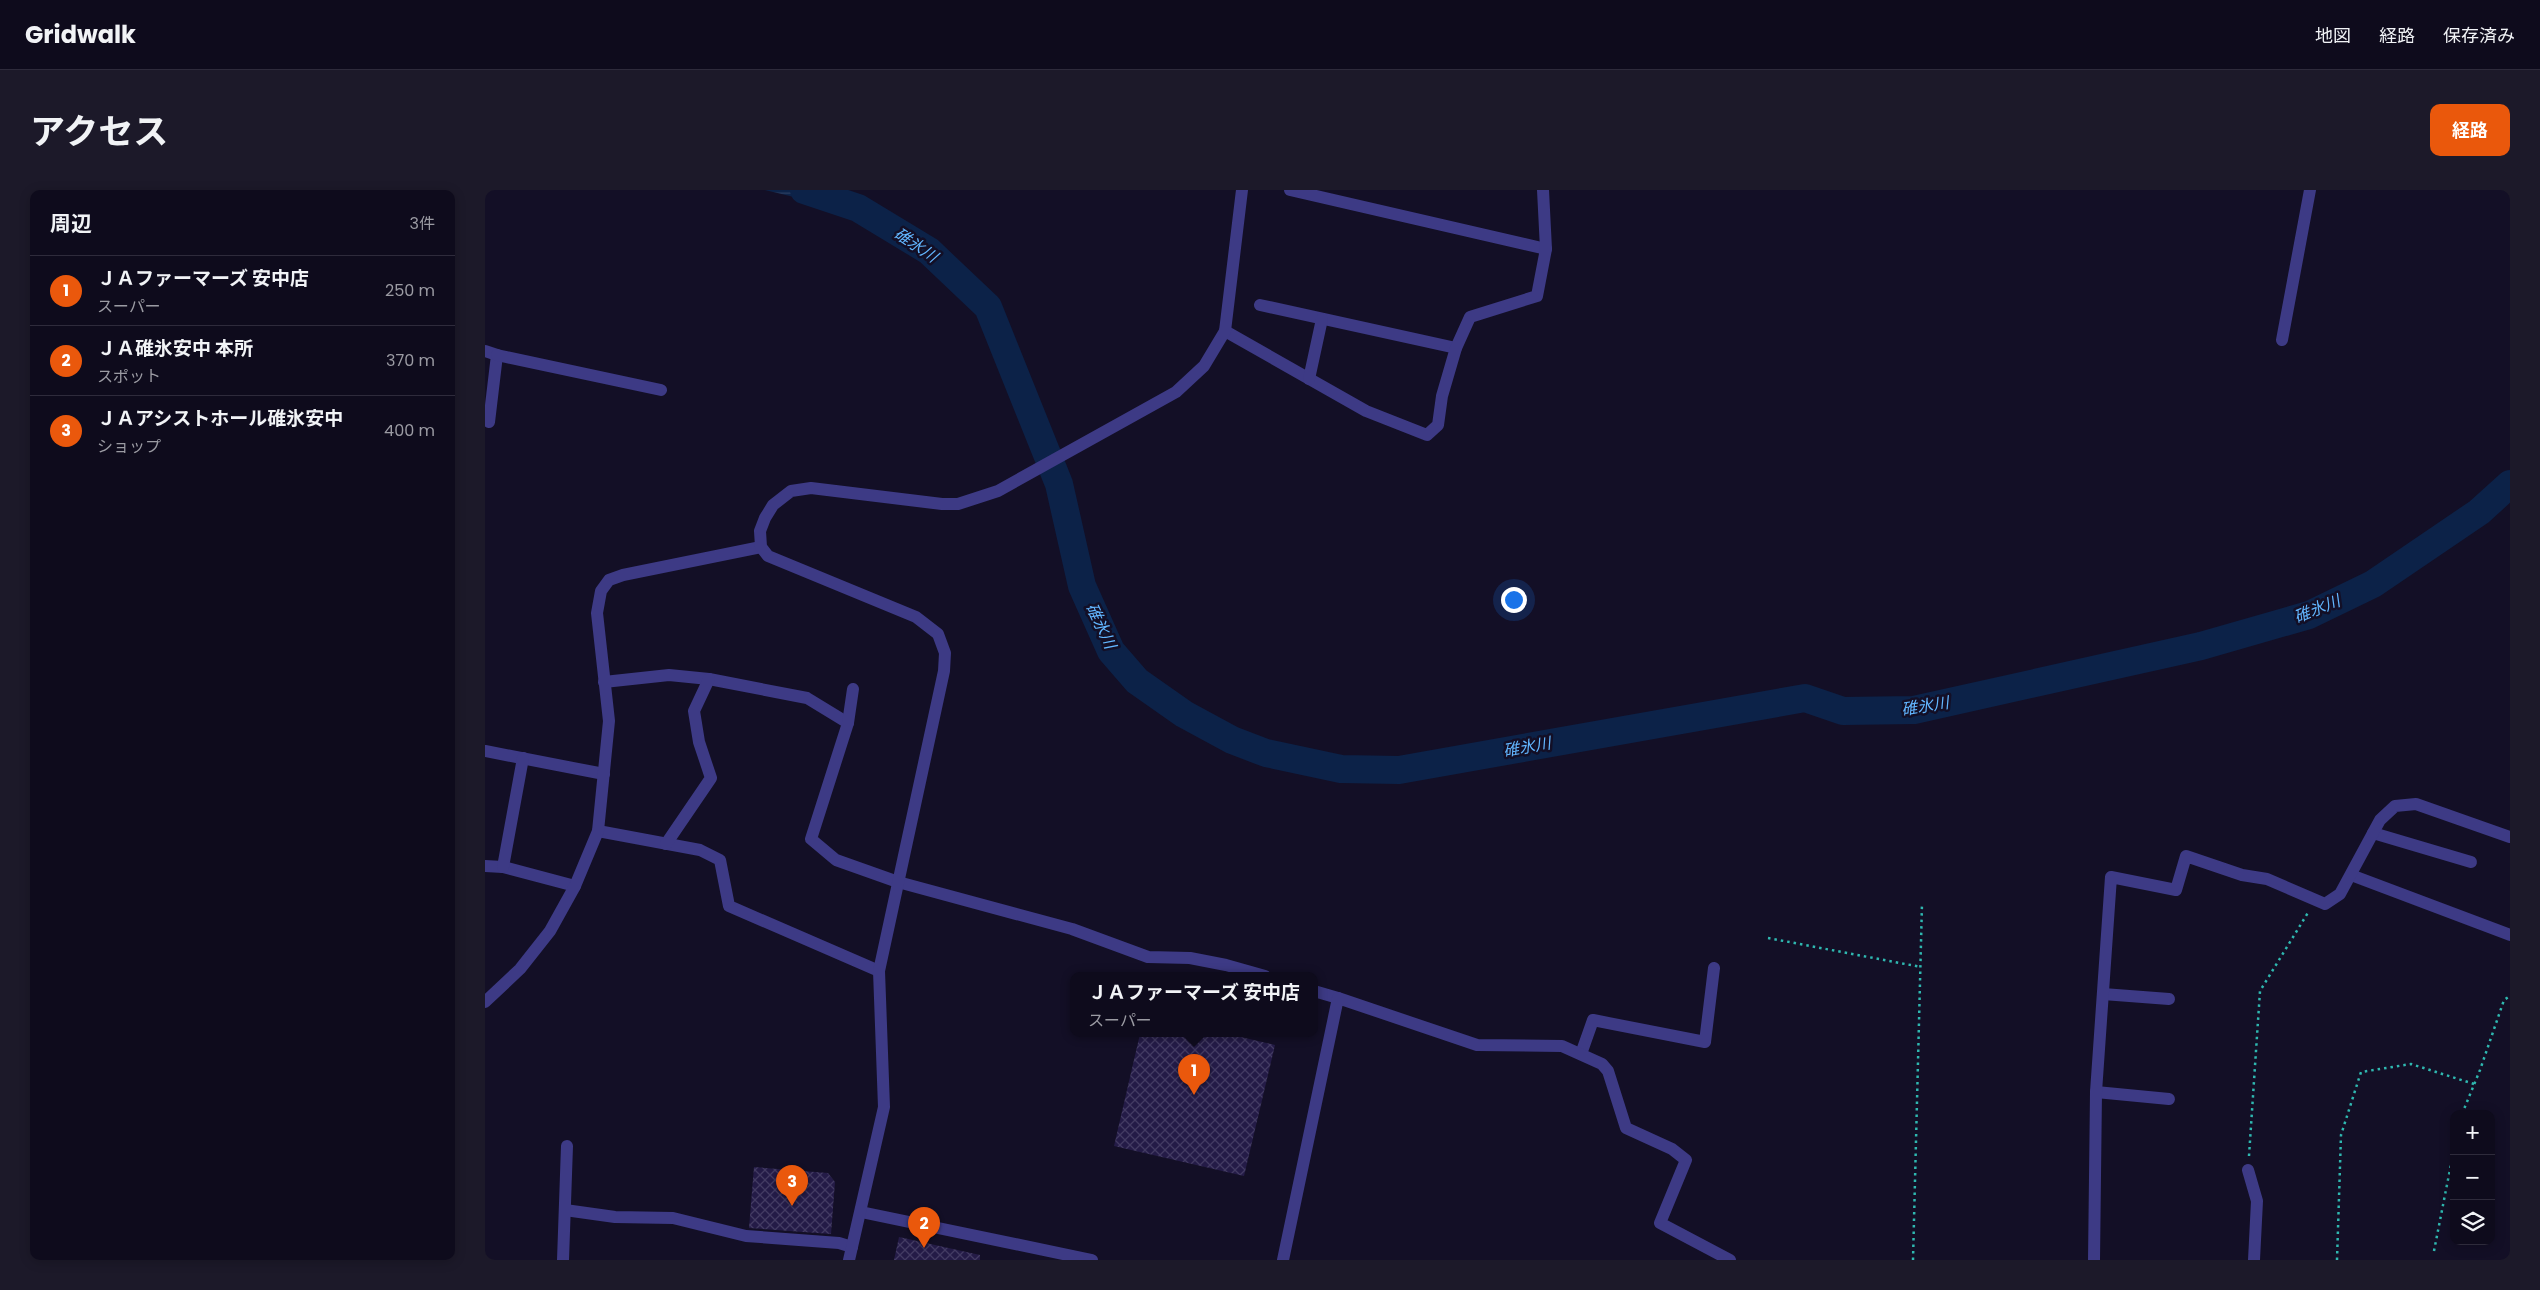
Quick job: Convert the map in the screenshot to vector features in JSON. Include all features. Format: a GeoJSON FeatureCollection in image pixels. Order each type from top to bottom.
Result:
{"type":"FeatureCollection","features":[{"type":"Feature","properties":{"kind":"street"},"geometry":{"type":"LineString","coordinates":[[849,1260],[884,1107],[879,971],[944,671],[945,653],[939,634],[916,617],[768,556],[761,547],[760,531],[773,505],[791,491],[811,488],[942,504],[958,504],[998,491],[1176,392],[1204,366],[1225,331],[1242,190]]}},
{"type":"Feature","properties":{"kind":"street"},"geometry":{"type":"LineString","coordinates":[[1290,190],[1317,193],[1546,249]]}},
{"type":"Feature","properties":{"kind":"street"},"geometry":{"type":"LineString","coordinates":[[1225,331],[1366,411],[1427,434],[1438,425],[1442,396],[1456,348],[1470,317],[1537,296],[1546,249],[1543,190]]}},
{"type":"Feature","properties":{"kind":"street"},"geometry":{"type":"LineString","coordinates":[[2282,340],[2309,190]]}},
{"type":"Feature","properties":{"kind":"street"},"geometry":{"type":"LineString","coordinates":[[1260,305],[1456,348]]}},
{"type":"Feature","properties":{"kind":"street"},"geometry":{"type":"LineString","coordinates":[[1309,379],[1323,319]]}},
{"type":"Feature","properties":{"kind":"street"},"geometry":{"type":"LineString","coordinates":[[489,422],[491,353],[661,390]]}},
{"type":"Feature","properties":{"kind":"street"},"geometry":{"type":"LineString","coordinates":[[485,1002],[520,969],[550,931],[575,886],[598,831],[609,722],[597,612],[601,592],[609,580],[623,575],[761,547]]}},
{"type":"Feature","properties":{"kind":"street"},"geometry":{"type":"LineString","coordinates":[[604,682],[669,675],[709,679],[807,698],[848,723]]}},
{"type":"Feature","properties":{"kind":"street"},"geometry":{"type":"LineString","coordinates":[[666,844],[711,778],[699,742],[694,711],[709,679]]}},
{"type":"Feature","properties":{"kind":"street"},"geometry":{"type":"LineString","coordinates":[[853,689],[848,723],[811,839],[836,860],[897,882],[1071,929],[1148,957],[1189,958],[1226,964],[1252,972]]}},
{"type":"Feature","properties":{"kind":"street"},"geometry":{"type":"LineString","coordinates":[[485,751],[604,774]]}},
{"type":"Feature","properties":{"kind":"street"},"geometry":{"type":"LineString","coordinates":[[503,868],[523,758]]}},
{"type":"Feature","properties":{"kind":"street"},"geometry":{"type":"LineString","coordinates":[[2094,1260],[2096,1092],[2111,877],[2176,890],[2186,856],[2243,875],[2267,880],[2325,904],[2340,894],[2380,820],[2395,806],[2416,804],[2510,837]]}},
{"type":"Feature","properties":{"kind":"street"},"geometry":{"type":"LineString","coordinates":[[598,831],[700,850],[720,860],[729,906],[879,971]]}},
{"type":"Feature","properties":{"kind":"street"},"geometry":{"type":"LineString","coordinates":[[2373,833],[2471,862]]}},
{"type":"Feature","properties":{"kind":"street"},"geometry":{"type":"LineString","coordinates":[[485,866],[503,868],[575,886]]}},
{"type":"Feature","properties":{"kind":"street"},"geometry":{"type":"LineString","coordinates":[[2351,874],[2510,935]]}},
{"type":"Feature","properties":{"kind":"street"},"geometry":{"type":"LineString","coordinates":[[1581,1054],[1593,1020],[1705,1042],[1714,968]]}},
{"type":"Feature","properties":{"kind":"street"},"geometry":{"type":"LineString","coordinates":[[1318,992],[1477,1045],[1562,1046],[1602,1064],[1608,1071],[1626,1128],[1671,1150],[1686,1160],[1660,1223],[1730,1260]]}},
{"type":"Feature","properties":{"kind":"street"},"geometry":{"type":"LineString","coordinates":[[2103,994],[2169,999]]}},
{"type":"Feature","properties":{"kind":"street"},"geometry":{"type":"LineString","coordinates":[[1283,1260],[1338,998]]}},
{"type":"Feature","properties":{"kind":"street"},"geometry":{"type":"LineString","coordinates":[[2096,1092],[2169,1099]]}},
{"type":"Feature","properties":{"kind":"street"},"geometry":{"type":"LineString","coordinates":[[563,1260],[567,1146]]}},
{"type":"Feature","properties":{"kind":"street"},"geometry":{"type":"LineString","coordinates":[[2248,1170],[2257,1201],[2254,1260]]}},
{"type":"Feature","properties":{"kind":"street"},"geometry":{"type":"LineString","coordinates":[[565,1210],[615,1217],[673,1218],[746,1236],[839,1243],[852,1247]]}},
{"type":"Feature","properties":{"kind":"street"},"geometry":{"type":"LineString","coordinates":[[861,1212],[1092,1260]]}},
{"type":"Feature","properties":{"kind":"path"},"geometry":{"type":"LineString","coordinates":[[2248,1170],[2260,991],[2315,900]]}},
{"type":"Feature","properties":{"kind":"path"},"geometry":{"type":"LineString","coordinates":[[1913,1260],[1922,903]]}},
{"type":"Feature","properties":{"kind":"path"},"geometry":{"type":"LineString","coordinates":[[1768,938],[1921,967]]}},
{"type":"Feature","properties":{"kind":"path"},"geometry":{"type":"LineString","coordinates":[[2464,1110],[2504,1000],[2510,996]]}},
{"type":"Feature","properties":{"kind":"path"},"geometry":{"type":"LineString","coordinates":[[2337,1260],[2341,1135],[2361,1072],[2411,1064],[2474,1084]]}},
{"type":"Feature","properties":{"kind":"path"},"geometry":{"type":"LineString","coordinates":[[2434,1251],[2453,1155]]}},
{"type":"Feature","properties":{"kind":"water"},"geometry":{"type":"Polygon","coordinates":[[[765,190],[816,190],[856,212],[765,190]]]}},
{"type":"Feature","properties":{"kind":"building"},"geometry":{"type":"Polygon","coordinates":[[[1139,1037],[1241,1037],[1275,1045],[1244,1176],[1114,1146],[1139,1037]]]}},
{"type":"Feature","properties":{"kind":"building"},"geometry":{"type":"Polygon","coordinates":[[[754,1167],[828,1173],[835,1182],[831,1234],[749,1228],[754,1167]]]}},
{"type":"Feature","properties":{"kind":"building"},"geometry":{"type":"Polygon","coordinates":[[[899,1237],[980,1255],[980,1260],[894,1260],[899,1237]]]}},
{"type":"Feature","properties":{"kind":"waterway","name":"碓氷川"},"geometry":{"type":"LineString","coordinates":[[804,190],[858,208],[929,251],[988,307],[1059,484],[1082,586],[1111,651],[1137,681],[1184,714],[1232,740],[1266,753],[1341,769],[1399,770],[1805,698],[1843,711],[1914,710],[2201,646],[2309,615],[2373,584],[2479,512],[2510,484]]}},
{"type":"Feature","properties":{"kind":"place","name":"ＪＡファーマーズ 安中店"},"geometry":{"type":"Point","coordinates":[1194,1095]}},
{"type":"Feature","properties":{"kind":"place","name":"ＪＡアシストホール碓氷安中"},"geometry":{"type":"Point","coordinates":[792,1206]}},
{"type":"Feature","properties":{"kind":"place","name":"ＪＡ碓氷安中 本所"},"geometry":{"type":"Point","coordinates":[924,1248]}}]}
